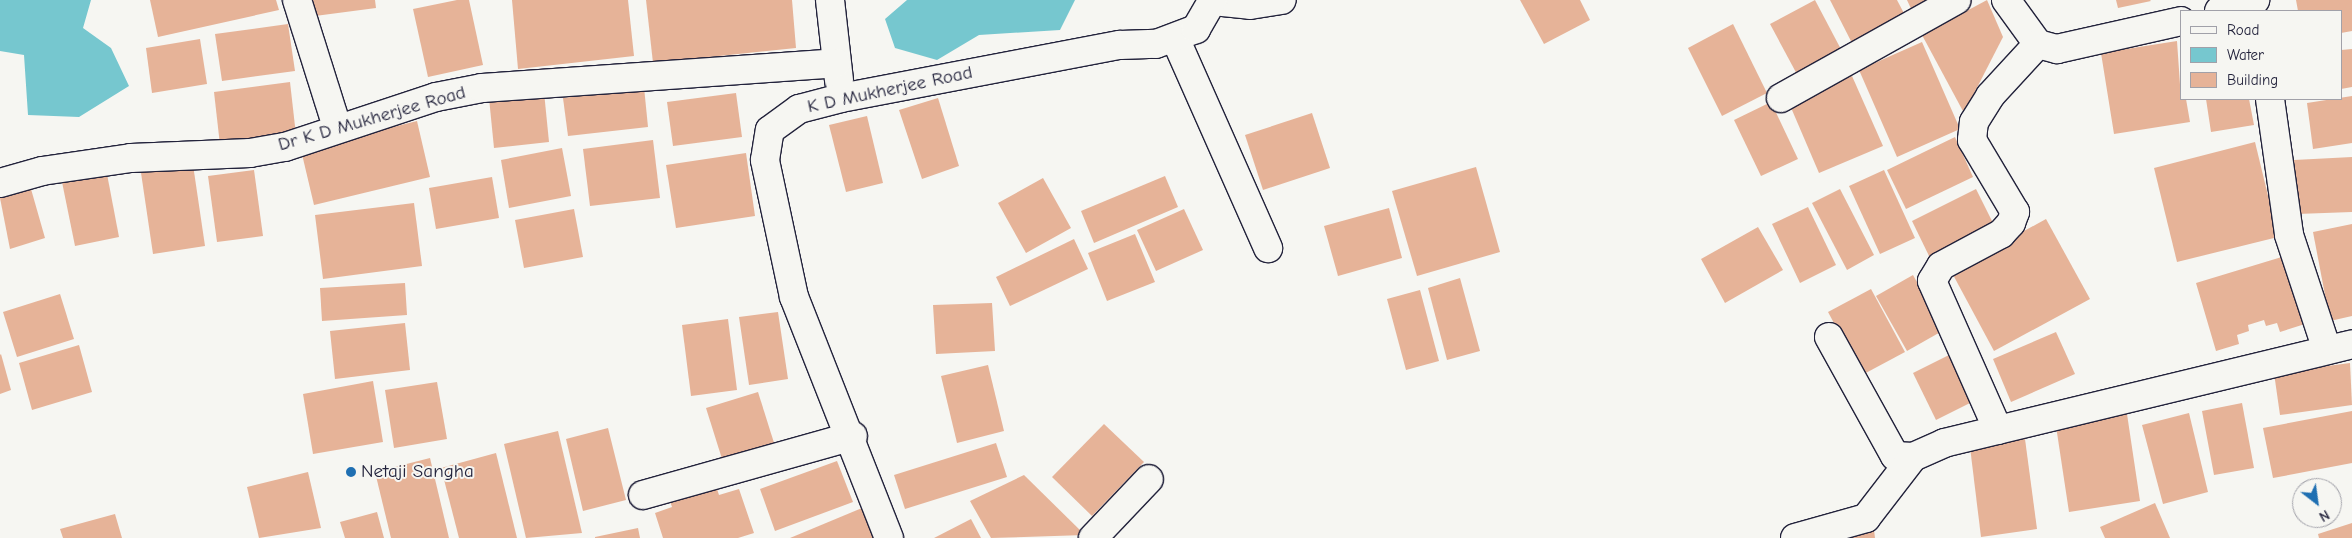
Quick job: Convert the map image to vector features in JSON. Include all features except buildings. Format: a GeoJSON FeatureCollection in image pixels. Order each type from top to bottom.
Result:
{"type":"FeatureCollection","features":[{"type":"Feature","properties":{"kind":"street"},"geometry":{"type":"LineString","coordinates":[[297,0],[337,128]]}},
{"type":"Feature","properties":{"kind":"street"},"geometry":{"type":"LineString","coordinates":[[830,0],[841,98]]}},
{"type":"Feature","properties":{"kind":"street"},"geometry":{"type":"LineString","coordinates":[[1213,1],[1250,5],[1282,0]]}},
{"type":"Feature","properties":{"kind":"street"},"geometry":{"type":"LineString","coordinates":[[1782,98],[1956,0]]}},
{"type":"Feature","properties":{"kind":"street"},"geometry":{"type":"LineString","coordinates":[[2006,0],[2038,44],[2057,49],[2080,46],[2180,21]]}},
{"type":"Feature","properties":{"kind":"street"},"geometry":{"type":"LineString","coordinates":[[2221,10],[2255,0]]}},
{"type":"Feature","properties":{"kind":"street","name":"K D Mukherjee Road"},"geometry":{"type":"LineString","coordinates":[[890,538],[853,436],[794,297],[765,160],[770,130],[799,108],[841,98],[1175,38],[1196,29],[1213,1]]}},
{"type":"Feature","properties":{"kind":"street"},"geometry":{"type":"LineString","coordinates":[[1175,38],[1268,248]]}},
{"type":"Feature","properties":{"kind":"street"},"geometry":{"type":"LineString","coordinates":[[1998,430],[1932,281],[1941,266],[2001,234],[2011,223],[2015,212],[1972,140],[1974,122],[1990,96],[2038,44]]}},
{"type":"Feature","properties":{"kind":"street","name":"Dr K D Mukherjee Road"},"geometry":{"type":"LineString","coordinates":[[0,183],[42,171],[131,158],[250,153],[285,147],[337,128],[482,88],[836,62]]}},
{"type":"Feature","properties":{"kind":"street"},"geometry":{"type":"LineString","coordinates":[[1828,337],[1895,456],[1913,457],[1998,430],[2339,347],[2285,218],[2270,100]]}},
{"type":"Feature","properties":{"kind":"street"},"geometry":{"type":"LineString","coordinates":[[643,495],[853,436]]}},
{"type":"Feature","properties":{"kind":"street"},"geometry":{"type":"LineString","coordinates":[[1795,538],[1866,518],[1913,457]]}},
{"type":"Feature","properties":{"kind":"street"},"geometry":{"type":"LineString","coordinates":[[1093,538],[1149,479]]}},
{"type":"Feature","properties":{"kind":"water"},"geometry":{"type":"Polygon","coordinates":[[[0,0],[91,0],[83,28],[111,48],[129,86],[79,117],[28,115],[24,55],[0,51],[0,0]]]}},
{"type":"Feature","properties":{"kind":"water"},"geometry":{"type":"Polygon","coordinates":[[[907,0],[1075,0],[1060,30],[979,35],[937,60],[895,48],[885,19],[907,0]]]}},
{"type":"Feature","properties":{"kind":"place","name":"Netaji Sangha"},"geometry":{"type":"Point","coordinates":[351,472]}}]}
